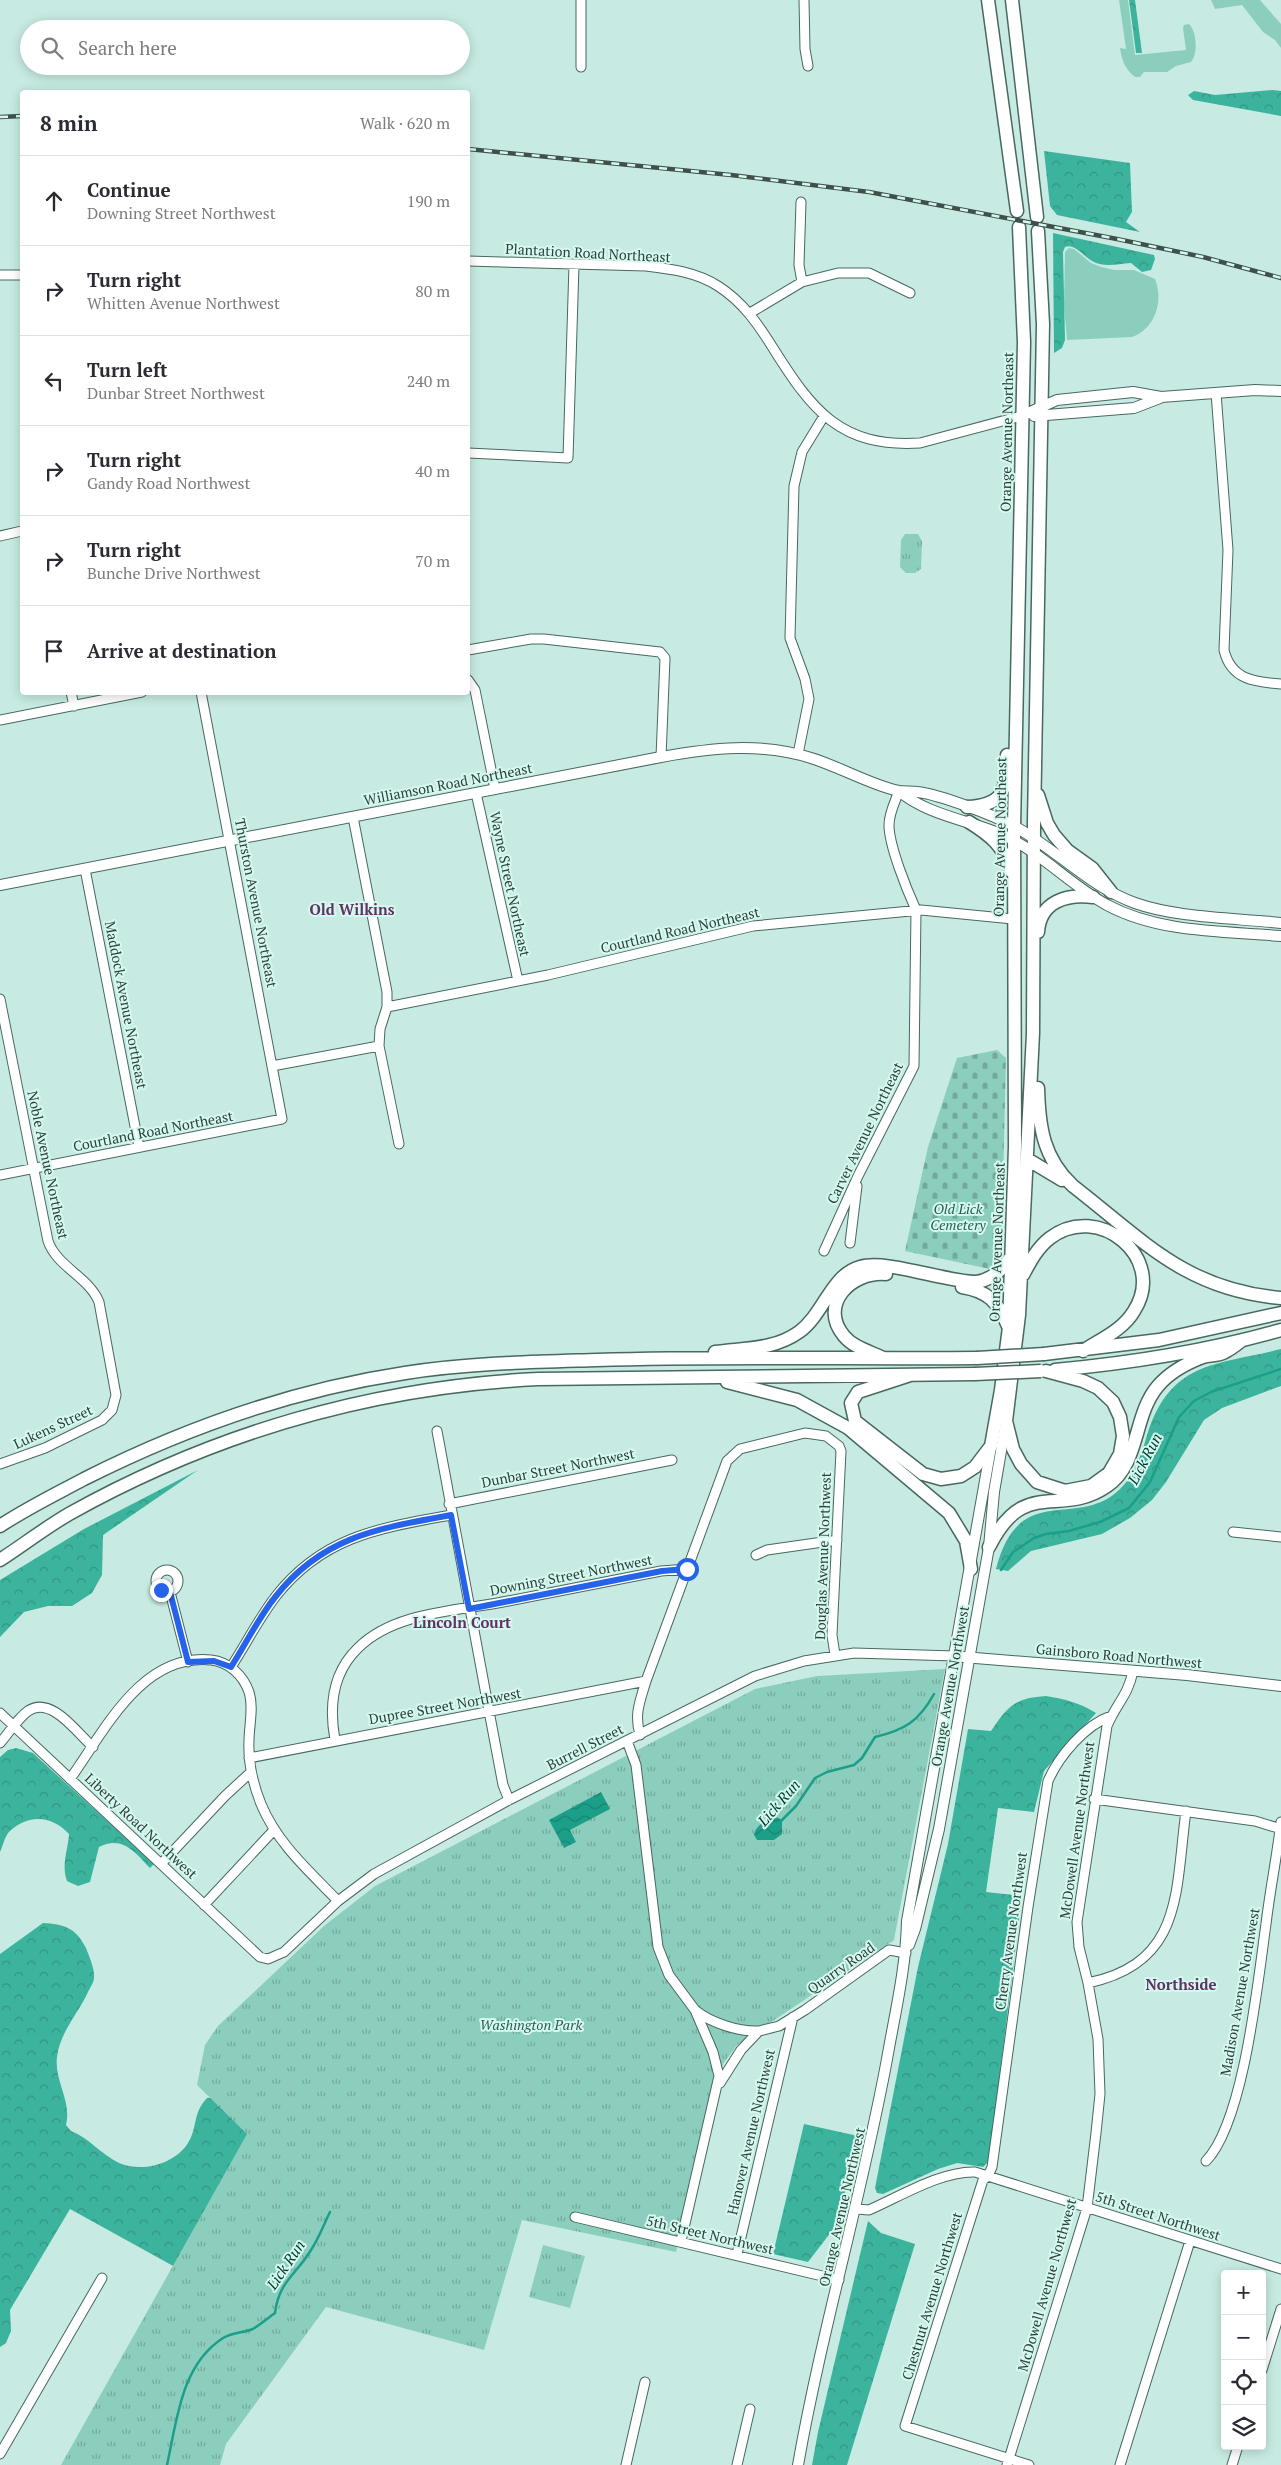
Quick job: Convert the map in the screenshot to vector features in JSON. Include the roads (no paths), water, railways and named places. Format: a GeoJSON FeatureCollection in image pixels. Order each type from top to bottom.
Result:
{"type":"FeatureCollection","features":[{"type":"Feature","properties":{"kind":"highway"},"geometry":{"type":"LineString","coordinates":[[988,0],[1017,210]]}},
{"type":"Feature","properties":{"kind":"highway"},"geometry":{"type":"LineString","coordinates":[[1012,0],[1037,217]]}},
{"type":"Feature","properties":{"kind":"highway","name":"Orange Avenue Northeast"},"geometry":{"type":"LineString","coordinates":[[991,1446],[1009,1327],[1013,1254],[1015,1147],[1014,827],[1024,342],[1019,227]]}},
{"type":"Feature","properties":{"kind":"highway","name":"Orange Avenue Northeast"},"geometry":{"type":"LineString","coordinates":[[1038,231],[1043,324],[1034,783],[1030,843],[1033,1033],[1021,1277],[1016,1348],[1006,1421],[1011,1447],[1021,1464],[1037,1482],[1058,1490],[1075,1490],[1091,1486],[1109,1473],[1116,1464],[1123,1445],[1122,1426],[1117,1408],[1106,1394],[1098,1388],[1083,1381],[1044,1371]]}},
{"type":"Feature","properties":{"kind":"highway"},"geometry":{"type":"LineString","coordinates":[[967,807],[988,804],[996,800],[1004,789],[1008,738],[1017,708]]}},
{"type":"Feature","properties":{"kind":"highway"},"geometry":{"type":"LineString","coordinates":[[1034,783],[1041,807],[1054,834],[1067,850],[1092,868],[1111,892]]}},
{"type":"Feature","properties":{"kind":"highway"},"geometry":{"type":"LineString","coordinates":[[969,822],[985,832],[1002,848],[1014,880]]}},
{"type":"Feature","properties":{"kind":"highway"},"geometry":{"type":"LineString","coordinates":[[1030,843],[1026,1033],[1032,1050]]}},
{"type":"Feature","properties":{"kind":"highway"},"geometry":{"type":"LineString","coordinates":[[1033,971],[1039,923],[1045,910],[1061,899],[1083,896],[1093,897]]}},
{"type":"Feature","properties":{"kind":"highway"},"geometry":{"type":"LineString","coordinates":[[1033,1033],[1038,1055],[1039,1111],[1042,1134],[1051,1161],[1060,1175],[1185,1271],[1216,1286],[1236,1292],[1281,1298]]}},
{"type":"Feature","properties":{"kind":"highway"},"geometry":{"type":"LineString","coordinates":[[1027,1159],[1073,1186]]}},
{"type":"Feature","properties":{"kind":"highway"},"geometry":{"type":"LineString","coordinates":[[1021,1277],[1042,1245],[1064,1230],[1084,1226],[1095,1227],[1112,1232],[1127,1244],[1134,1253],[1141,1270],[1142,1287],[1138,1305],[1121,1326],[1083,1350]]}},
{"type":"Feature","properties":{"kind":"highway"},"geometry":{"type":"LineString","coordinates":[[664,1359],[765,1347],[785,1340],[800,1331],[818,1314],[843,1276],[860,1267],[879,1266],[977,1282],[991,1278],[1013,1254]]}},
{"type":"Feature","properties":{"kind":"highway"},"geometry":{"type":"LineString","coordinates":[[886,1359],[849,1341],[836,1322],[837,1304],[843,1290],[850,1283],[864,1276],[884,1274],[976,1289],[995,1301],[1009,1327]]}},
{"type":"Feature","properties":{"kind":"highway"},"geometry":{"type":"LineString","coordinates":[[0,1526],[76,1484],[173,1438],[262,1406],[324,1389],[406,1373],[477,1365],[664,1359],[977,1358],[1044,1354],[1159,1340],[1281,1313]]}},
{"type":"Feature","properties":{"kind":"highway"},"geometry":{"type":"LineString","coordinates":[[0,1560],[67,1515],[167,1465],[251,1432],[337,1407],[407,1392],[487,1382],[581,1378],[910,1375],[1044,1371],[1159,1357],[1241,1341],[1281,1330]]}},
{"type":"Feature","properties":{"kind":"highway"},"geometry":{"type":"LineString","coordinates":[[989,1547],[1001,1524],[1024,1506],[1043,1501],[1088,1496],[1109,1485],[1126,1466],[1144,1408],[1158,1386],[1176,1371],[1203,1358],[1224,1353],[1241,1341]]}},
{"type":"Feature","properties":{"kind":"highway"},"geometry":{"type":"LineString","coordinates":[[910,1375],[858,1392],[851,1403],[851,1410],[859,1426],[912,1468],[932,1478],[950,1479],[969,1472],[991,1446]]}},
{"type":"Feature","properties":{"kind":"highway"},"geometry":{"type":"LineString","coordinates":[[705,1377],[797,1400],[848,1428],[949,1513],[966,1541],[971,1568]]}},
{"type":"Feature","properties":{"kind":"main road"},"geometry":{"type":"LineString","coordinates":[[1041,411],[1057,400],[1133,392],[1161,397],[1255,390],[1281,392]]}},
{"type":"Feature","properties":{"kind":"main road"},"geometry":{"type":"LineString","coordinates":[[1021,416],[1041,411],[1134,408],[1161,397]]}},
{"type":"Feature","properties":{"kind":"main road","name":"Williamson Road Northeast"},"geometry":{"type":"LineString","coordinates":[[0,885],[661,757],[701,750],[739,747],[798,754],[899,791],[919,792],[967,807],[1014,827],[1093,897],[1120,912],[1154,923],[1281,936]]}},
{"type":"Feature","properties":{"kind":"main road","name":"Williamson Road Northeast"},"geometry":{"type":"LineString","coordinates":[[899,791],[912,803],[969,822],[1014,841],[1030,843],[1111,892],[1134,903],[1162,910],[1281,923]]}},
{"type":"Feature","properties":{"kind":"main road","name":"Orange Avenue Northwest"},"geometry":{"type":"LineString","coordinates":[[906,1953],[915,1929],[933,1859],[989,1547],[994,1492],[1006,1421]]}},
{"type":"Feature","properties":{"kind":"main road","name":"Orange Avenue Northwest"},"geometry":{"type":"LineString","coordinates":[[798,2465],[872,2142],[906,1953],[907,1921],[971,1568],[991,1446]]}},
{"type":"Feature","properties":{"kind":"main road","name":"Gainsboro Road Northwest"},"geometry":{"type":"LineString","coordinates":[[955,1656],[1281,1686]]}},
{"type":"Feature","properties":{"kind":"street"},"geometry":{"type":"LineString","coordinates":[[581,0],[581,68]]}},
{"type":"Feature","properties":{"kind":"street"},"geometry":{"type":"LineString","coordinates":[[804,0],[805,49],[808,66]]}},
{"type":"Feature","properties":{"kind":"street"},"geometry":{"type":"LineString","coordinates":[[801,202],[799,265],[802,282]]}},
{"type":"Feature","properties":{"kind":"street","name":"Plantation Road Northeast"},"geometry":{"type":"LineString","coordinates":[[470,261],[646,266],[687,273],[718,286],[750,313],[802,394],[824,416],[858,435],[874,440],[903,444],[934,440],[1021,416]]}},
{"type":"Feature","properties":{"kind":"street"},"geometry":{"type":"LineString","coordinates":[[470,453],[568,458],[574,265]]}},
{"type":"Feature","properties":{"kind":"street"},"geometry":{"type":"LineString","coordinates":[[750,313],[782,292],[802,282],[838,273],[869,273],[910,293]]}},
{"type":"Feature","properties":{"kind":"street"},"geometry":{"type":"LineString","coordinates":[[0,275],[20,275]]}},
{"type":"Feature","properties":{"kind":"street"},"geometry":{"type":"LineString","coordinates":[[1216,393],[1228,550],[1224,650],[1229,664],[1241,677],[1255,682],[1281,684]]}},
{"type":"Feature","properties":{"kind":"street"},"geometry":{"type":"LineString","coordinates":[[798,754],[809,699],[805,679],[790,638],[794,486],[802,452],[824,416]]}},
{"type":"Feature","properties":{"kind":"street"},"geometry":{"type":"LineString","coordinates":[[0,536],[20,531]]}},
{"type":"Feature","properties":{"kind":"street"},"geometry":{"type":"LineString","coordinates":[[470,650],[544,639],[660,652],[665,658],[661,757]]}},
{"type":"Feature","properties":{"kind":"street"},"geometry":{"type":"LineString","coordinates":[[470,683],[475,690],[495,789]]}},
{"type":"Feature","properties":{"kind":"street"},"geometry":{"type":"LineString","coordinates":[[72,695],[74,706]]}},
{"type":"Feature","properties":{"kind":"street"},"geometry":{"type":"LineString","coordinates":[[0,720],[127,695]]}},
{"type":"Feature","properties":{"kind":"street","name":"Thurston Avenue Northeast"},"geometry":{"type":"LineString","coordinates":[[202,695],[282,1119]]}},
{"type":"Feature","properties":{"kind":"street","name":"Carver Avenue Northeast"},"geometry":{"type":"LineString","coordinates":[[824,1251],[858,1176],[905,1086],[915,1061],[916,910],[907,890],[890,832],[890,815],[899,791]]}},
{"type":"Feature","properties":{"kind":"street","name":"Wayne Street Northeast"},"geometry":{"type":"LineString","coordinates":[[476,793],[518,981]]}},
{"type":"Feature","properties":{"kind":"street"},"geometry":{"type":"LineString","coordinates":[[353,817],[387,992],[387,1007],[380,1029],[380,1046],[399,1144]]}},
{"type":"Feature","properties":{"kind":"street","name":"Maddock Avenue Northeast"},"geometry":{"type":"LineString","coordinates":[[85,869],[139,1147]]}},
{"type":"Feature","properties":{"kind":"street","name":"Courtland Road Northeast"},"geometry":{"type":"LineString","coordinates":[[387,1007],[518,981],[753,926],[916,910],[1013,919]]}},
{"type":"Feature","properties":{"kind":"street","name":"Noble Avenue Northeast"},"geometry":{"type":"LineString","coordinates":[[0,999],[32,1168],[50,1247],[55,1255],[92,1288],[100,1302],[116,1396],[113,1407]]}},
{"type":"Feature","properties":{"kind":"street"},"geometry":{"type":"LineString","coordinates":[[272,1066],[380,1046]]}},
{"type":"Feature","properties":{"kind":"street","name":"Courtland Road Northeast"},"geometry":{"type":"LineString","coordinates":[[0,1175],[282,1119]]}},
{"type":"Feature","properties":{"kind":"street"},"geometry":{"type":"LineString","coordinates":[[850,1243],[858,1176]]}},
{"type":"Feature","properties":{"kind":"street","name":"Lukens Street"},"geometry":{"type":"LineString","coordinates":[[0,1464],[44,1448],[102,1420],[113,1407]]}},
{"type":"Feature","properties":{"kind":"street"},"geometry":{"type":"LineString","coordinates":[[437,1431],[488,1711],[503,1784],[509,1800]]}},
{"type":"Feature","properties":{"kind":"street","name":"Douglas Avenue Northwest"},"geometry":{"type":"LineString","coordinates":[[687,1569],[727,1461],[740,1448],[805,1433],[826,1436],[839,1446],[841,1458],[832,1636],[835,1655]]}},
{"type":"Feature","properties":{"kind":"street","name":"Dunbar Street Northwest"},"geometry":{"type":"LineString","coordinates":[[449,1504],[672,1460]]}},
{"type":"Feature","properties":{"kind":"street"},"geometry":{"type":"LineString","coordinates":[[231,1667],[275,1597],[299,1572],[314,1560],[352,1537],[371,1531],[451,1515]]}},
{"type":"Feature","properties":{"kind":"street"},"geometry":{"type":"LineString","coordinates":[[1233,1532],[1281,1537]]}},
{"type":"Feature","properties":{"kind":"street"},"geometry":{"type":"LineString","coordinates":[[756,1555],[767,1550],[837,1540]]}},
{"type":"Feature","properties":{"kind":"street"},"geometry":{"type":"LineString","coordinates":[[640,1734],[636,1717],[637,1709],[687,1569]]}},
{"type":"Feature","properties":{"kind":"street","name":"Downing Street Northwest"},"geometry":{"type":"LineString","coordinates":[[335,1740],[332,1711],[336,1683],[347,1660],[357,1648],[380,1631],[402,1622],[662,1571],[687,1569]]}},
{"type":"Feature","properties":{"kind":"street"},"geometry":{"type":"LineString","coordinates":[[170,1592],[188,1662]]}},
{"type":"Feature","properties":{"kind":"street","name":"Burrell Street"},"geometry":{"type":"LineString","coordinates":[[264,1959],[273,1958],[284,1952],[338,1901],[382,1870],[509,1800],[755,1676],[804,1661],[854,1653],[906,1653],[955,1656]]}},
{"type":"Feature","properties":{"kind":"street"},"geometry":{"type":"LineString","coordinates":[[70,1779],[124,1702],[141,1685],[166,1669],[188,1662],[214,1661],[231,1667],[243,1679],[251,1699],[249,1758],[251,1772],[261,1804],[274,1830],[295,1857],[338,1901]]}},
{"type":"Feature","properties":{"kind":"street","name":"McDowell Avenue Northwest"},"geometry":{"type":"LineString","coordinates":[[1008,2462],[1087,2208],[1100,2094],[1098,2039],[1088,1983],[1079,1948],[1077,1922],[1094,1799],[1107,1726],[1111,1716],[1129,1688],[1132,1671]]}},
{"type":"Feature","properties":{"kind":"street","name":"Dupree Street Northwest"},"geometry":{"type":"LineString","coordinates":[[249,1758],[335,1740],[646,1682]]}},
{"type":"Feature","properties":{"kind":"street"},"geometry":{"type":"LineString","coordinates":[[0,1743],[28,1711],[46,1707],[55,1712],[93,1747]]}},
{"type":"Feature","properties":{"kind":"street","name":"Liberty Road Northwest"},"geometry":{"type":"LineString","coordinates":[[0,1713],[264,1959]]}},
{"type":"Feature","properties":{"kind":"street","name":"Cherry Avenue Northwest"},"geometry":{"type":"LineString","coordinates":[[988,2176],[992,2167],[1026,1916],[1048,1781],[1057,1764],[1085,1732],[1098,1722],[1111,1716]]}},
{"type":"Feature","properties":{"kind":"street"},"geometry":{"type":"LineString","coordinates":[[628,1741],[636,1765],[658,1947],[669,1975],[695,2010],[713,2052],[718,2069],[718,2085],[681,2241]]}},
{"type":"Feature","properties":{"kind":"street"},"geometry":{"type":"LineString","coordinates":[[161,1864],[224,1796],[251,1772]]}},
{"type":"Feature","properties":{"kind":"street"},"geometry":{"type":"LineString","coordinates":[[1094,1799],[1281,1826]]}},
{"type":"Feature","properties":{"kind":"street"},"geometry":{"type":"LineString","coordinates":[[1088,1983],[1108,1979],[1133,1968],[1144,1960],[1161,1940],[1171,1915],[1186,1811]]}},
{"type":"Feature","properties":{"kind":"street","name":"Madison Avenue Northwest"},"geometry":{"type":"LineString","coordinates":[[1206,2160],[1220,2141],[1230,2116],[1247,2047],[1281,1826]]}},
{"type":"Feature","properties":{"kind":"street"},"geometry":{"type":"LineString","coordinates":[[204,1904],[274,1830]]}},
{"type":"Feature","properties":{"kind":"street","name":"Quarry Road"},"geometry":{"type":"LineString","coordinates":[[759,2032],[779,2026],[889,1950],[906,1953]]}},
{"type":"Feature","properties":{"kind":"street"},"geometry":{"type":"LineString","coordinates":[[695,2010],[709,2019],[743,2030],[759,2032]]}},
{"type":"Feature","properties":{"kind":"street","name":"Hanover Avenue Northwest"},"geometry":{"type":"LineString","coordinates":[[737,2254],[793,2017]]}},
{"type":"Feature","properties":{"kind":"street"},"geometry":{"type":"LineString","coordinates":[[718,2085],[741,2050],[759,2032]]}},
{"type":"Feature","properties":{"kind":"street","name":"5th Street Northwest"},"geometry":{"type":"LineString","coordinates":[[856,2209],[869,2210],[942,2178],[958,2173],[976,2172],[1281,2269]]}},
{"type":"Feature","properties":{"kind":"street","name":"Chestnut Avenue Northwest"},"geometry":{"type":"LineString","coordinates":[[988,2176],[982,2180],[905,2426],[1008,2462]]}},
{"type":"Feature","properties":{"kind":"street","name":"5th Street Northwest"},"geometry":{"type":"LineString","coordinates":[[575,2217],[737,2254],[839,2280]]}},
{"type":"Feature","properties":{"kind":"street"},"geometry":{"type":"LineString","coordinates":[[1120,2465],[1190,2241]]}},
{"type":"Feature","properties":{"kind":"street"},"geometry":{"type":"LineString","coordinates":[[0,2454],[102,2278]]}},
{"type":"Feature","properties":{"kind":"street"},"geometry":{"type":"LineString","coordinates":[[1265,2360],[1281,2309]]}},
{"type":"Feature","properties":{"kind":"street"},"geometry":{"type":"LineString","coordinates":[[626,2465],[645,2382]]}},
{"type":"Feature","properties":{"kind":"street"},"geometry":{"type":"LineString","coordinates":[[737,2465],[750,2409]]}},
{"type":"Feature","properties":{"kind":"street"},"geometry":{"type":"LineString","coordinates":[[1232,2465],[1237,2450]]}},
{"type":"Feature","properties":{"kind":"street"},"geometry":{"type":"LineString","coordinates":[[1008,2462],[1030,2465]]}},
{"type":"Feature","properties":{"kind":"water"},"geometry":{"type":"Polygon","coordinates":[[[601,1792],[610,1809],[570,1830],[576,1842],[564,1848],[549,1820],[601,1792]]]}},
{"type":"Feature","properties":{"kind":"water"},"geometry":{"type":"Polygon","coordinates":[[[776,1817],[782,1820],[782,1834],[774,1840],[757,1840],[754,1835],[759,1825],[776,1817]]]}},
{"type":"Feature","properties":{"kind":"waterway","name":"Lick Run"},"geometry":{"type":"LineString","coordinates":[[1001,1570],[1013,1552],[1034,1538],[1100,1522],[1129,1508],[1150,1482],[1179,1417],[1194,1401],[1211,1392],[1281,1369]]}},
{"type":"Feature","properties":{"kind":"waterway","name":"Lick Run"},"geometry":{"type":"LineString","coordinates":[[780,1822],[796,1806],[815,1778],[827,1772],[854,1765],[862,1758],[875,1737],[895,1731],[917,1718],[934,1694]]}},
{"type":"Feature","properties":{"kind":"waterway","name":"Lick Run"},"geometry":{"type":"LineString","coordinates":[[167,2465],[183,2395],[189,2378],[198,2363],[209,2349],[223,2338],[253,2329],[275,2313],[280,2293],[314,2245],[330,2212]]}},
{"type":"Feature","properties":{"kind":"railway"},"geometry":{"type":"LineString","coordinates":[[0,117],[20,116]]}},
{"type":"Feature","properties":{"kind":"railway"},"geometry":{"type":"LineString","coordinates":[[470,149],[731,175],[869,192],[1117,239],[1203,257],[1281,278]]}},
{"type":"Feature","properties":{"kind":"district","name":"Old Wilkins"},"geometry":{"type":"Point","coordinates":[352,910]}},
{"type":"Feature","properties":{"kind":"district","name":"Lincoln Court"},"geometry":{"type":"Point","coordinates":[462,1623]}},
{"type":"Feature","properties":{"kind":"district","name":"Northside"},"geometry":{"type":"Point","coordinates":[1181,1985]}},
{"type":"Feature","properties":{"kind":"park label","name":"Old Lick Cemetery"},"geometry":{"type":"Point","coordinates":[958,1218]}},
{"type":"Feature","properties":{"kind":"park label","name":"Washington Park"},"geometry":{"type":"Point","coordinates":[531,2025]}}]}
